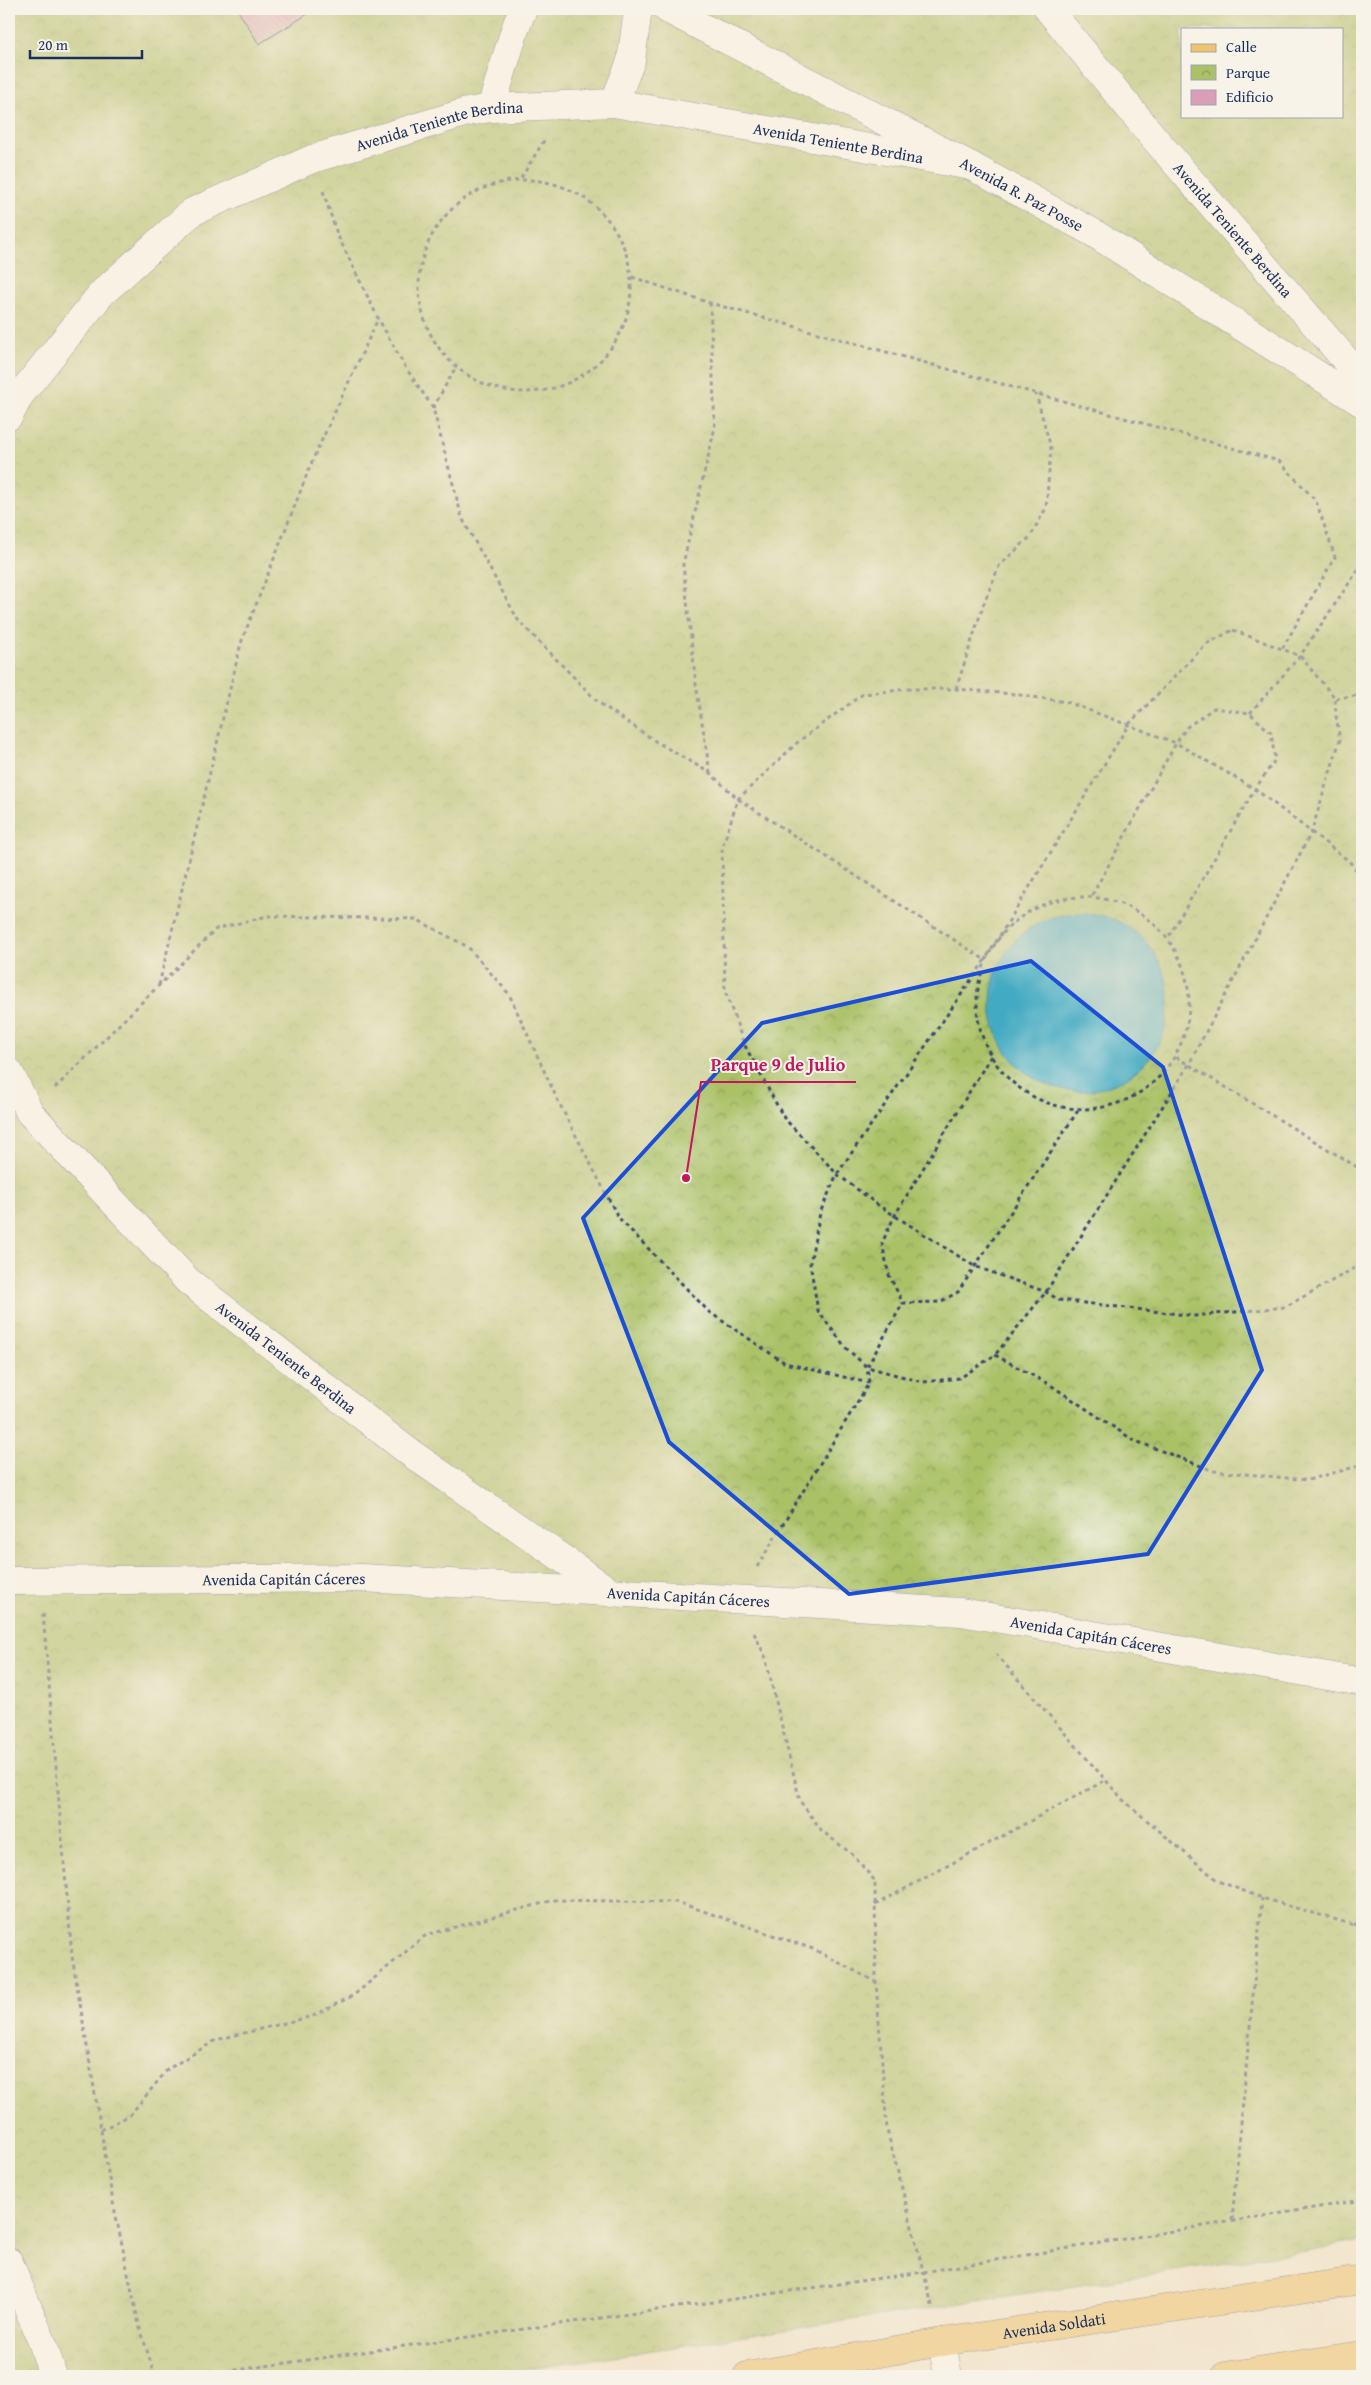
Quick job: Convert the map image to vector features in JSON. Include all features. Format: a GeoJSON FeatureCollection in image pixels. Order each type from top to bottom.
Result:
{"type":"FeatureCollection","features":[{"type":"Feature","properties":{"kind":"main road","name":"Avenida Soldati"},"geometry":{"type":"LineString","coordinates":[[748,2376],[942,2342],[1362,2280]]}},
{"type":"Feature","properties":{"kind":"main road"},"geometry":{"type":"LineString","coordinates":[[1225,2376],[1362,2355]]}},
{"type":"Feature","properties":{"kind":"street"},"geometry":{"type":"LineString","coordinates":[[491,108],[523,9]]}},
{"type":"Feature","properties":{"kind":"street"},"geometry":{"type":"LineString","coordinates":[[614,103],[631,61],[638,9]]}},
{"type":"Feature","properties":{"kind":"street","name":"Avenida R. Paz Posse"},"geometry":{"type":"LineString","coordinates":[[667,9],[971,166],[1092,232],[1362,403]]}},
{"type":"Feature","properties":{"kind":"street","name":"Avenida Teniente Berdina"},"geometry":{"type":"LineString","coordinates":[[1048,9],[1155,139],[1362,380]]}},
{"type":"Feature","properties":{"kind":"street","name":"Avenida Teniente Berdina"},"geometry":{"type":"LineString","coordinates":[[9,416],[20,395],[102,293],[192,212],[312,159],[467,112],[491,108],[614,103],[971,166]]}},
{"type":"Feature","properties":{"kind":"street","name":"Avenida Teniente Berdina"},"geometry":{"type":"LineString","coordinates":[[9,1072],[30,1113],[188,1281],[409,1452],[612,1592]]}},
{"type":"Feature","properties":{"kind":"street","name":"Avenida Capitán Cáceres"},"geometry":{"type":"LineString","coordinates":[[9,1581],[362,1578],[961,1612],[1362,1682]]}},
{"type":"Feature","properties":{"kind":"street"},"geometry":{"type":"LineString","coordinates":[[9,2262],[43,2344],[53,2376]]}},
{"type":"Feature","properties":{"kind":"street"},"geometry":{"type":"LineString","coordinates":[[942,2342],[948,2376]]}},
{"type":"Feature","properties":{"kind":"path"},"geometry":{"type":"LineString","coordinates":[[312,159],[337,234],[378,318],[404,365],[433,408],[462,518],[518,620],[598,702],[655,741],[710,773],[738,799],[985,960]]}},
{"type":"Feature","properties":{"kind":"path"},"geometry":{"type":"LineString","coordinates":[[521,178],[554,182],[583,196],[608,217],[624,246],[632,277],[629,310],[618,339],[599,364],[573,381],[544,391],[513,392],[482,384],[456,367],[432,339],[420,304],[420,268],[431,234],[454,205],[485,186],[521,178]]}},
{"type":"Feature","properties":{"kind":"path"},"geometry":{"type":"LineString","coordinates":[[632,277],[710,303],[1279,461],[1316,501],[1335,558],[1282,649]]}},
{"type":"Feature","properties":{"kind":"path"},"geometry":{"type":"LineString","coordinates":[[710,303],[715,427],[683,564],[696,684],[710,773]]}},
{"type":"Feature","properties":{"kind":"path"},"geometry":{"type":"LineString","coordinates":[[159,986],[241,643],[312,459],[378,318]]}},
{"type":"Feature","properties":{"kind":"path"},"geometry":{"type":"LineString","coordinates":[[433,408],[456,367]]}},
{"type":"Feature","properties":{"kind":"path"},"geometry":{"type":"LineString","coordinates":[[956,689],[984,603],[999,566],[1030,536],[1046,508],[1051,448],[1036,393]]}},
{"type":"Feature","properties":{"kind":"path"},"geometry":{"type":"LineString","coordinates":[[1250,713],[1300,656],[1362,564]]}},
{"type":"Feature","properties":{"kind":"path"},"geometry":{"type":"LineString","coordinates":[[1282,649],[1233,630],[1206,644],[1129,724],[985,960],[977,998],[979,1021],[991,1056],[1004,1074],[1025,1092],[1042,1102],[1079,1109],[1116,1105],[1136,1096],[1164,1073],[1176,1057],[1187,1031],[1189,984],[1168,939],[1120,902],[1092,895],[1057,898],[1023,914],[1008,926],[985,960],[838,1174],[820,1213],[810,1263],[818,1311],[846,1348],[867,1367],[923,1382],[960,1378],[995,1355],[1046,1292],[1188,1066],[1311,833],[1340,740],[1335,698],[1300,656],[1282,649]]}},
{"type":"Feature","properties":{"kind":"path"},"geometry":{"type":"LineString","coordinates":[[1362,877],[1349,861],[1255,789],[1176,743],[1067,702],[956,689],[909,690],[863,694],[799,741],[738,799],[722,848],[725,991],[744,1044],[784,1118],[838,1174],[895,1216],[974,1266],[1046,1292],[1059,1300],[1204,1315],[1285,1307],[1362,1264]]}},
{"type":"Feature","properties":{"kind":"path"},"geometry":{"type":"LineString","coordinates":[[1335,698],[1362,695]]}},
{"type":"Feature","properties":{"kind":"path"},"geometry":{"type":"LineString","coordinates":[[1092,895],[1176,743],[1187,727],[1214,708],[1250,713],[1271,733],[1275,760],[1255,789],[1168,939]]}},
{"type":"Feature","properties":{"kind":"path"},"geometry":{"type":"LineString","coordinates":[[30,1113],[216,929],[267,916],[416,919],[468,947],[509,994],[557,1099],[618,1216],[709,1312],[786,1363],[869,1383]]}},
{"type":"Feature","properties":{"kind":"path"},"geometry":{"type":"LineString","coordinates":[[903,1303],[888,1275],[882,1242],[895,1216],[991,1056]]}},
{"type":"Feature","properties":{"kind":"path"},"geometry":{"type":"LineString","coordinates":[[1176,1057],[1362,1170]]}},
{"type":"Feature","properties":{"kind":"path"},"geometry":{"type":"LineString","coordinates":[[903,1303],[940,1302],[958,1292],[1079,1109]]}},
{"type":"Feature","properties":{"kind":"path"},"geometry":{"type":"LineString","coordinates":[[903,1303],[867,1367],[869,1383],[737,1600],[766,1656],[800,1801],[822,1830],[853,1855],[875,1881],[876,1982],[887,2130],[942,2342]]}},
{"type":"Feature","properties":{"kind":"path"},"geometry":{"type":"LineString","coordinates":[[995,1355],[1052,1386],[1133,1440],[1214,1472],[1308,1480],[1362,1465]]}},
{"type":"Feature","properties":{"kind":"path"},"geometry":{"type":"LineString","coordinates":[[40,1581],[72,1956],[113,2202],[139,2325],[155,2376]]}},
{"type":"Feature","properties":{"kind":"path"},"geometry":{"type":"LineString","coordinates":[[961,1612],[1122,1800],[1218,1881],[1262,1898],[1354,1925],[1362,1931]]}},
{"type":"Feature","properties":{"kind":"path"},"geometry":{"type":"LineString","coordinates":[[875,1905],[1106,1780]]}},
{"type":"Feature","properties":{"kind":"path"},"geometry":{"type":"LineString","coordinates":[[1232,2220],[1262,1898]]}},
{"type":"Feature","properties":{"kind":"path"},"geometry":{"type":"LineString","coordinates":[[101,2130],[130,2115],[168,2069],[216,2040],[313,2016],[354,1995],[426,1935],[554,1900],[677,1902],[813,1949],[876,1982]]}},
{"type":"Feature","properties":{"kind":"path"},"geometry":{"type":"LineString","coordinates":[[1354,1925],[1362,1921]]}},
{"type":"Feature","properties":{"kind":"path"},"geometry":{"type":"LineString","coordinates":[[195,2376],[923,2272],[1362,2200]]}},
{"type":"Feature","properties":{"kind":"highlighted area"},"geometry":{"type":"Polygon","coordinates":[[[1031,961],[1163,1067],[1262,1370],[1148,1554],[849,1594],[669,1442],[583,1218],[762,1023],[1031,961]]]}},
{"type":"Feature","properties":{"kind":"green space"},"geometry":{"type":"Polygon","coordinates":[[[9,9],[1362,9],[1362,2241],[483,2376],[9,2376],[9,9]]]}},
{"type":"Feature","properties":{"kind":"water"},"geometry":{"type":"Polygon","coordinates":[[[1080,913],[1114,920],[1129,928],[1143,939],[1154,953],[1162,968],[1169,1002],[1162,1036],[1154,1051],[1143,1065],[1129,1076],[1114,1084],[1080,1091],[1046,1084],[1031,1076],[1017,1065],[1006,1051],[998,1036],[991,1002],[998,968],[1006,953],[1017,939],[1031,928],[1046,920],[1080,913]]]}},
{"type":"Feature","properties":{"kind":"building"},"geometry":{"type":"Polygon","coordinates":[[[237,9],[316,9],[259,44],[237,9]]]}},
{"type":"Feature","properties":{"kind":"place","name":"Parque 9 de Julio"},"geometry":{"type":"Point","coordinates":[686,1178]}}]}
